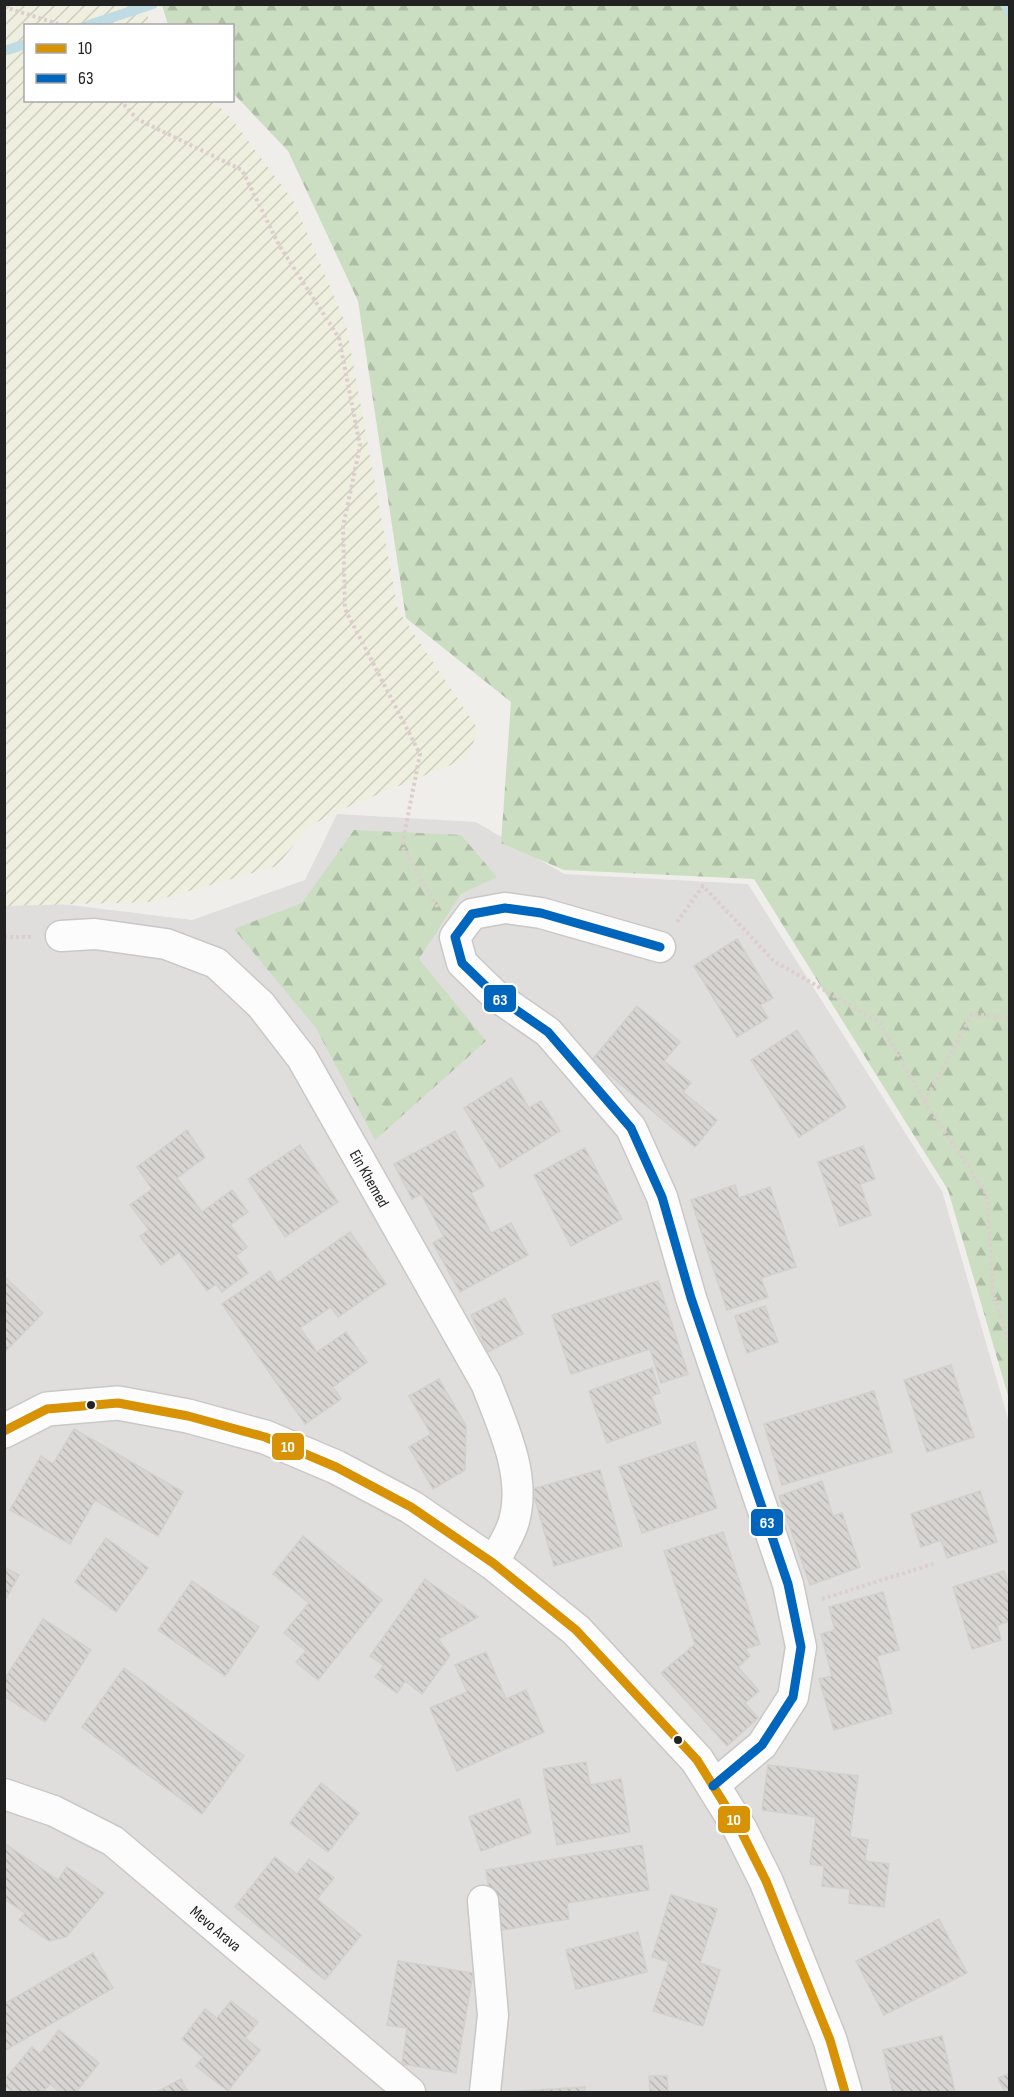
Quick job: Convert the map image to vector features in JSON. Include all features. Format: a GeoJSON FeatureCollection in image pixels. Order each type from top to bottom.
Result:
{"type":"FeatureCollection","features":[{"type":"Feature","properties":{"kind":"street"},"geometry":{"type":"LineString","coordinates":[[660,947],[541,913],[505,908],[472,914],[455,937],[462,963],[496,996],[548,1032],[631,1128],[662,1197],[691,1298],[788,1584],[801,1647],[793,1697],[762,1745],[713,1786]]}},
{"type":"Feature","properties":{"kind":"street","name":"Ein Khemed"},"geometry":{"type":"LineString","coordinates":[[61,936],[95,934],[166,944],[216,963],[261,1005],[302,1058],[486,1383],[507,1439],[518,1491],[514,1522],[493,1563]]}},
{"type":"Feature","properties":{"kind":"street"},"geometry":{"type":"LineString","coordinates":[[4,1431],[47,1409],[118,1402],[199,1419],[265,1437],[336,1467],[411,1507],[493,1563],[576,1630],[697,1760],[740,1829],[766,1881],[830,2040],[845,2092]]}},
{"type":"Feature","properties":{"kind":"street","name":"Mevo Arava"},"geometry":{"type":"LineString","coordinates":[[4,1794],[54,1811],[113,1841],[410,2092]]}},
{"type":"Feature","properties":{"kind":"street"},"geometry":{"type":"LineString","coordinates":[[483,1901],[493,2015],[485,2092]]}},
{"type":"Feature","properties":{"kind":"path"},"geometry":{"type":"LineString","coordinates":[[4,6],[59,24]]}},
{"type":"Feature","properties":{"kind":"path"},"geometry":{"type":"LineString","coordinates":[[122,102],[137,119],[242,170],[279,246],[339,338],[360,446],[343,527],[345,609],[420,754],[402,846],[455,937]]}},
{"type":"Feature","properties":{"kind":"path"},"geometry":{"type":"LineString","coordinates":[[660,947],[703,886],[774,961],[879,1022],[924,1102],[987,1196],[993,1293],[1010,1346]]}},
{"type":"Feature","properties":{"kind":"path"},"geometry":{"type":"LineString","coordinates":[[924,1102],[972,1014],[1010,1018]]}},
{"type":"Feature","properties":{"kind":"path"},"geometry":{"type":"LineString","coordinates":[[793,1608],[936,1563]]}},
{"type":"Feature","properties":{"kind":"shaded area"},"geometry":{"type":"Polygon","coordinates":[[[337,814],[476,822],[564,874],[748,884],[942,1191],[1009,1422],[1009,2092],[5,2092],[5,897],[192,920],[305,880],[337,814]]]}},
{"type":"Feature","properties":{"kind":"green space"},"geometry":{"type":"Polygon","coordinates":[[[4,5],[143,5],[151,24],[24,24],[24,102],[215,102],[232,119],[294,202],[346,324],[398,610],[478,729],[468,758],[354,804],[309,826],[277,866],[150,902],[5,906],[4,5]]]}},
{"type":"Feature","properties":{"kind":"green space"},"geometry":{"type":"Polygon","coordinates":[[[162,5],[1009,5],[1009,1399],[948,1190],[754,879],[564,870],[501,843],[511,702],[406,618],[358,301],[288,151],[234,94],[234,24],[168,24],[162,5]]]}},
{"type":"Feature","properties":{"kind":"green space"},"geometry":{"type":"Polygon","coordinates":[[[354,830],[461,835],[497,877],[461,894],[419,959],[486,1041],[375,1140],[316,1028],[234,929],[302,903],[354,830]]]}},
{"type":"Feature","properties":{"kind":"building"},"geometry":{"type":"Polygon","coordinates":[[[737,939],[773,998],[760,1005],[768,1018],[737,1037],[694,966],[737,939]]]}},
{"type":"Feature","properties":{"kind":"building"},"geometry":{"type":"Polygon","coordinates":[[[637,1006],[680,1042],[664,1061],[691,1083],[683,1092],[717,1120],[695,1147],[592,1060],[637,1006]]]}},
{"type":"Feature","properties":{"kind":"building"},"geometry":{"type":"Polygon","coordinates":[[[797,1030],[846,1107],[799,1137],[751,1060],[797,1030]]]}},
{"type":"Feature","properties":{"kind":"building"},"geometry":{"type":"Polygon","coordinates":[[[511,1078],[529,1108],[541,1101],[560,1131],[500,1168],[464,1108],[511,1078]]]}},
{"type":"Feature","properties":{"kind":"building"},"geometry":{"type":"Polygon","coordinates":[[[187,1130],[205,1157],[177,1178],[202,1212],[232,1190],[248,1212],[230,1225],[247,1247],[236,1256],[248,1273],[222,1292],[216,1284],[207,1291],[179,1252],[161,1265],[140,1236],[149,1230],[130,1205],[152,1189],[137,1167],[187,1130]]]}},
{"type":"Feature","properties":{"kind":"building"},"geometry":{"type":"Polygon","coordinates":[[[455,1131],[484,1186],[471,1193],[491,1233],[511,1223],[528,1255],[460,1292],[433,1243],[444,1237],[421,1194],[412,1199],[394,1164],[455,1131]]]}},
{"type":"Feature","properties":{"kind":"building"},"geometry":{"type":"Polygon","coordinates":[[[300,1145],[338,1202],[285,1237],[248,1179],[300,1145]]]}},
{"type":"Feature","properties":{"kind":"building"},"geometry":{"type":"Polygon","coordinates":[[[863,1146],[875,1179],[860,1184],[871,1215],[840,1226],[818,1162],[863,1146]]]}},
{"type":"Feature","properties":{"kind":"building"},"geometry":{"type":"Polygon","coordinates":[[[585,1148],[622,1219],[571,1246],[534,1175],[585,1148]]]}},
{"type":"Feature","properties":{"kind":"building"},"geometry":{"type":"Polygon","coordinates":[[[735,1185],[739,1198],[770,1187],[796,1267],[761,1278],[768,1297],[727,1310],[691,1200],[735,1185]]]}},
{"type":"Feature","properties":{"kind":"building"},"geometry":{"type":"Polygon","coordinates":[[[350,1232],[386,1284],[338,1317],[331,1307],[300,1328],[317,1352],[346,1332],[367,1362],[333,1387],[341,1399],[305,1424],[222,1304],[270,1271],[277,1283],[350,1232]]]}},
{"type":"Feature","properties":{"kind":"building"},"geometry":{"type":"Polygon","coordinates":[[[4,1276],[43,1313],[4,1353],[4,1276]]]}},
{"type":"Feature","properties":{"kind":"building"},"geometry":{"type":"Polygon","coordinates":[[[658,1281],[688,1374],[661,1383],[650,1349],[571,1374],[552,1315],[658,1281]]]}},
{"type":"Feature","properties":{"kind":"building"},"geometry":{"type":"Polygon","coordinates":[[[505,1298],[523,1334],[488,1352],[471,1315],[505,1298]]]}},
{"type":"Feature","properties":{"kind":"building"},"geometry":{"type":"Polygon","coordinates":[[[765,1306],[778,1342],[747,1353],[735,1316],[765,1306]]]}},
{"type":"Feature","properties":{"kind":"building"},"geometry":{"type":"Polygon","coordinates":[[[951,1365],[974,1437],[927,1452],[904,1380],[951,1365]]]}},
{"type":"Feature","properties":{"kind":"building"},"geometry":{"type":"Polygon","coordinates":[[[652,1368],[660,1393],[651,1396],[661,1423],[607,1443],[589,1391],[652,1368]]]}},
{"type":"Feature","properties":{"kind":"building"},"geometry":{"type":"Polygon","coordinates":[[[439,1379],[466,1426],[465,1470],[433,1489],[409,1447],[431,1434],[409,1396],[439,1379]]]}},
{"type":"Feature","properties":{"kind":"building"},"geometry":{"type":"Polygon","coordinates":[[[874,1391],[892,1452],[782,1485],[764,1424],[874,1391]]]}},
{"type":"Feature","properties":{"kind":"building"},"geometry":{"type":"Polygon","coordinates":[[[74,1429],[183,1492],[158,1536],[95,1500],[70,1544],[10,1510],[41,1456],[53,1464],[74,1429]]]}},
{"type":"Feature","properties":{"kind":"building"},"geometry":{"type":"Polygon","coordinates":[[[695,1442],[717,1508],[642,1533],[619,1467],[695,1442]]]}},
{"type":"Feature","properties":{"kind":"building"},"geometry":{"type":"Polygon","coordinates":[[[600,1470],[622,1546],[554,1566],[532,1489],[600,1470]]]}},
{"type":"Feature","properties":{"kind":"building"},"geometry":{"type":"Polygon","coordinates":[[[822,1481],[833,1516],[842,1513],[860,1567],[810,1585],[779,1496],[822,1481]]]}},
{"type":"Feature","properties":{"kind":"building"},"geometry":{"type":"Polygon","coordinates":[[[980,1491],[997,1542],[947,1558],[941,1540],[921,1547],[911,1514],[980,1491]]]}},
{"type":"Feature","properties":{"kind":"building"},"geometry":{"type":"Polygon","coordinates":[[[723,1532],[760,1644],[745,1649],[750,1656],[738,1667],[759,1691],[745,1703],[758,1718],[727,1746],[661,1673],[695,1644],[664,1551],[723,1532]]]}},
{"type":"Feature","properties":{"kind":"building"},"geometry":{"type":"Polygon","coordinates":[[[303,1536],[382,1600],[318,1680],[296,1662],[306,1651],[284,1633],[309,1603],[273,1574],[303,1536]]]}},
{"type":"Feature","properties":{"kind":"building"},"geometry":{"type":"Polygon","coordinates":[[[106,1538],[148,1568],[116,1612],[75,1582],[106,1538]]]}},
{"type":"Feature","properties":{"kind":"building"},"geometry":{"type":"Polygon","coordinates":[[[4,1567],[19,1575],[4,1602],[4,1567]]]}},
{"type":"Feature","properties":{"kind":"building"},"geometry":{"type":"Polygon","coordinates":[[[1004,1571],[1010,1588],[1010,1621],[997,1625],[1001,1640],[972,1649],[953,1587],[1004,1571]]]}},
{"type":"Feature","properties":{"kind":"building"},"geometry":{"type":"Polygon","coordinates":[[[425,1579],[478,1617],[438,1639],[450,1655],[422,1694],[405,1681],[397,1693],[375,1677],[384,1665],[370,1656],[425,1579]]]}},
{"type":"Feature","properties":{"kind":"building"},"geometry":{"type":"Polygon","coordinates":[[[192,1581],[259,1627],[225,1676],[158,1630],[192,1581]]]}},
{"type":"Feature","properties":{"kind":"building"},"geometry":{"type":"Polygon","coordinates":[[[883,1592],[899,1650],[877,1656],[892,1713],[834,1730],[819,1679],[832,1676],[821,1634],[835,1630],[829,1607],[883,1592]]]}},
{"type":"Feature","properties":{"kind":"building"},"geometry":{"type":"Polygon","coordinates":[[[43,1619],[91,1650],[45,1722],[4,1696],[4,1680],[43,1619]]]}},
{"type":"Feature","properties":{"kind":"building"},"geometry":{"type":"Polygon","coordinates":[[[486,1652],[506,1699],[526,1690],[544,1732],[457,1771],[430,1708],[467,1692],[455,1665],[486,1652]]]}},
{"type":"Feature","properties":{"kind":"building"},"geometry":{"type":"Polygon","coordinates":[[[124,1668],[244,1756],[202,1814],[82,1727],[124,1668]]]}},
{"type":"Feature","properties":{"kind":"building"},"geometry":{"type":"Polygon","coordinates":[[[586,1762],[590,1785],[621,1779],[630,1832],[557,1845],[543,1769],[586,1762]]]}},
{"type":"Feature","properties":{"kind":"building"},"geometry":{"type":"Polygon","coordinates":[[[768,1765],[858,1776],[850,1837],[868,1840],[865,1861],[889,1864],[884,1907],[849,1903],[850,1889],[822,1886],[824,1866],[810,1864],[816,1817],[762,1810],[768,1765]]]}},
{"type":"Feature","properties":{"kind":"building"},"geometry":{"type":"Polygon","coordinates":[[[321,1783],[359,1813],[328,1852],[290,1823],[321,1783]]]}},
{"type":"Feature","properties":{"kind":"building"},"geometry":{"type":"Polygon","coordinates":[[[519,1799],[531,1833],[481,1851],[469,1817],[519,1799]]]}},
{"type":"Feature","properties":{"kind":"building"},"geometry":{"type":"Polygon","coordinates":[[[4,1843],[58,1880],[67,1867],[104,1893],[66,1937],[49,1941],[19,1920],[25,1913],[4,1899],[4,1843]]]}},
{"type":"Feature","properties":{"kind":"building"},"geometry":{"type":"Polygon","coordinates":[[[642,1845],[649,1890],[567,1903],[569,1919],[496,1931],[486,1870],[642,1845]]]}},
{"type":"Feature","properties":{"kind":"building"},"geometry":{"type":"Polygon","coordinates":[[[275,1857],[297,1874],[309,1859],[334,1878],[317,1899],[361,1935],[325,1980],[235,1907],[275,1857]]]}},
{"type":"Feature","properties":{"kind":"building"},"geometry":{"type":"Polygon","coordinates":[[[671,1895],[717,1909],[700,1963],[720,1970],[703,2026],[653,2011],[669,1962],[652,1957],[671,1895]]]}},
{"type":"Feature","properties":{"kind":"building"},"geometry":{"type":"Polygon","coordinates":[[[939,1919],[967,1973],[884,2015],[856,1961],[939,1919]]]}},
{"type":"Feature","properties":{"kind":"building"},"geometry":{"type":"Polygon","coordinates":[[[638,1932],[647,1972],[576,1989],[566,1950],[638,1932]]]}},
{"type":"Feature","properties":{"kind":"building"},"geometry":{"type":"Polygon","coordinates":[[[93,1953],[113,1988],[4,2051],[4,2004],[93,1953]]]}},
{"type":"Feature","properties":{"kind":"building"},"geometry":{"type":"Polygon","coordinates":[[[398,1961],[473,1973],[456,2073],[402,2064],[407,2028],[387,2025],[398,1961]]]}},
{"type":"Feature","properties":{"kind":"building"},"geometry":{"type":"Polygon","coordinates":[[[231,2001],[258,2022],[245,2038],[260,2050],[228,2091],[196,2066],[203,2057],[182,2039],[205,2009],[217,2018],[231,2001]]]}},
{"type":"Feature","properties":{"kind":"building"},"geometry":{"type":"Polygon","coordinates":[[[59,2030],[99,2063],[76,2092],[60,2092],[50,2084],[43,2092],[13,2092],[4,2085],[4,2080],[32,2047],[40,2054],[59,2030]]]}},
{"type":"Feature","properties":{"kind":"building"},"geometry":{"type":"Polygon","coordinates":[[[942,2036],[955,2092],[893,2092],[883,2050],[942,2036]]]}},
{"type":"Feature","properties":{"kind":"building"},"geometry":{"type":"Polygon","coordinates":[[[1010,2073],[1010,2092],[1005,2092],[998,2078],[1010,2073]]]}},
{"type":"Feature","properties":{"kind":"building"},"geometry":{"type":"Polygon","coordinates":[[[649,2076],[667,2076],[668,2092],[650,2092],[649,2076]]]}},
{"type":"Feature","properties":{"kind":"building"},"geometry":{"type":"Polygon","coordinates":[[[181,2079],[188,2092],[157,2092],[181,2079]]]}},
{"type":"Feature","properties":{"kind":"building"},"geometry":{"type":"Polygon","coordinates":[[[585,2087],[585,2092],[505,2092],[585,2087]]]}},
{"type":"Feature","properties":{"kind":"waterway"},"geometry":{"type":"LineString","coordinates":[[92,24],[153,4]]}},
{"type":"Feature","properties":{"kind":"waterway"},"geometry":{"type":"LineString","coordinates":[[1007,4],[1010,13]]}},
{"type":"Feature","properties":{"kind":"waterway"},"geometry":{"type":"LineString","coordinates":[[4,51],[24,45]]}},
{"type":"Feature","properties":{"kind":"transit line","name":"63"},"geometry":{"type":"LineString","coordinates":[[660,947],[541,913],[505,908],[472,914],[455,937],[462,963],[496,996],[548,1032],[631,1128],[662,1197],[691,1298],[788,1584],[801,1647],[793,1697],[762,1745],[713,1786]]}},
{"type":"Feature","properties":{"kind":"transit line","name":"10"},"geometry":{"type":"LineString","coordinates":[[4,1431],[47,1409],[118,1403],[188,1416],[265,1437],[336,1467],[411,1507],[493,1563],[576,1630],[697,1760],[740,1829],[766,1881],[830,2040],[845,2092]]}}]}
